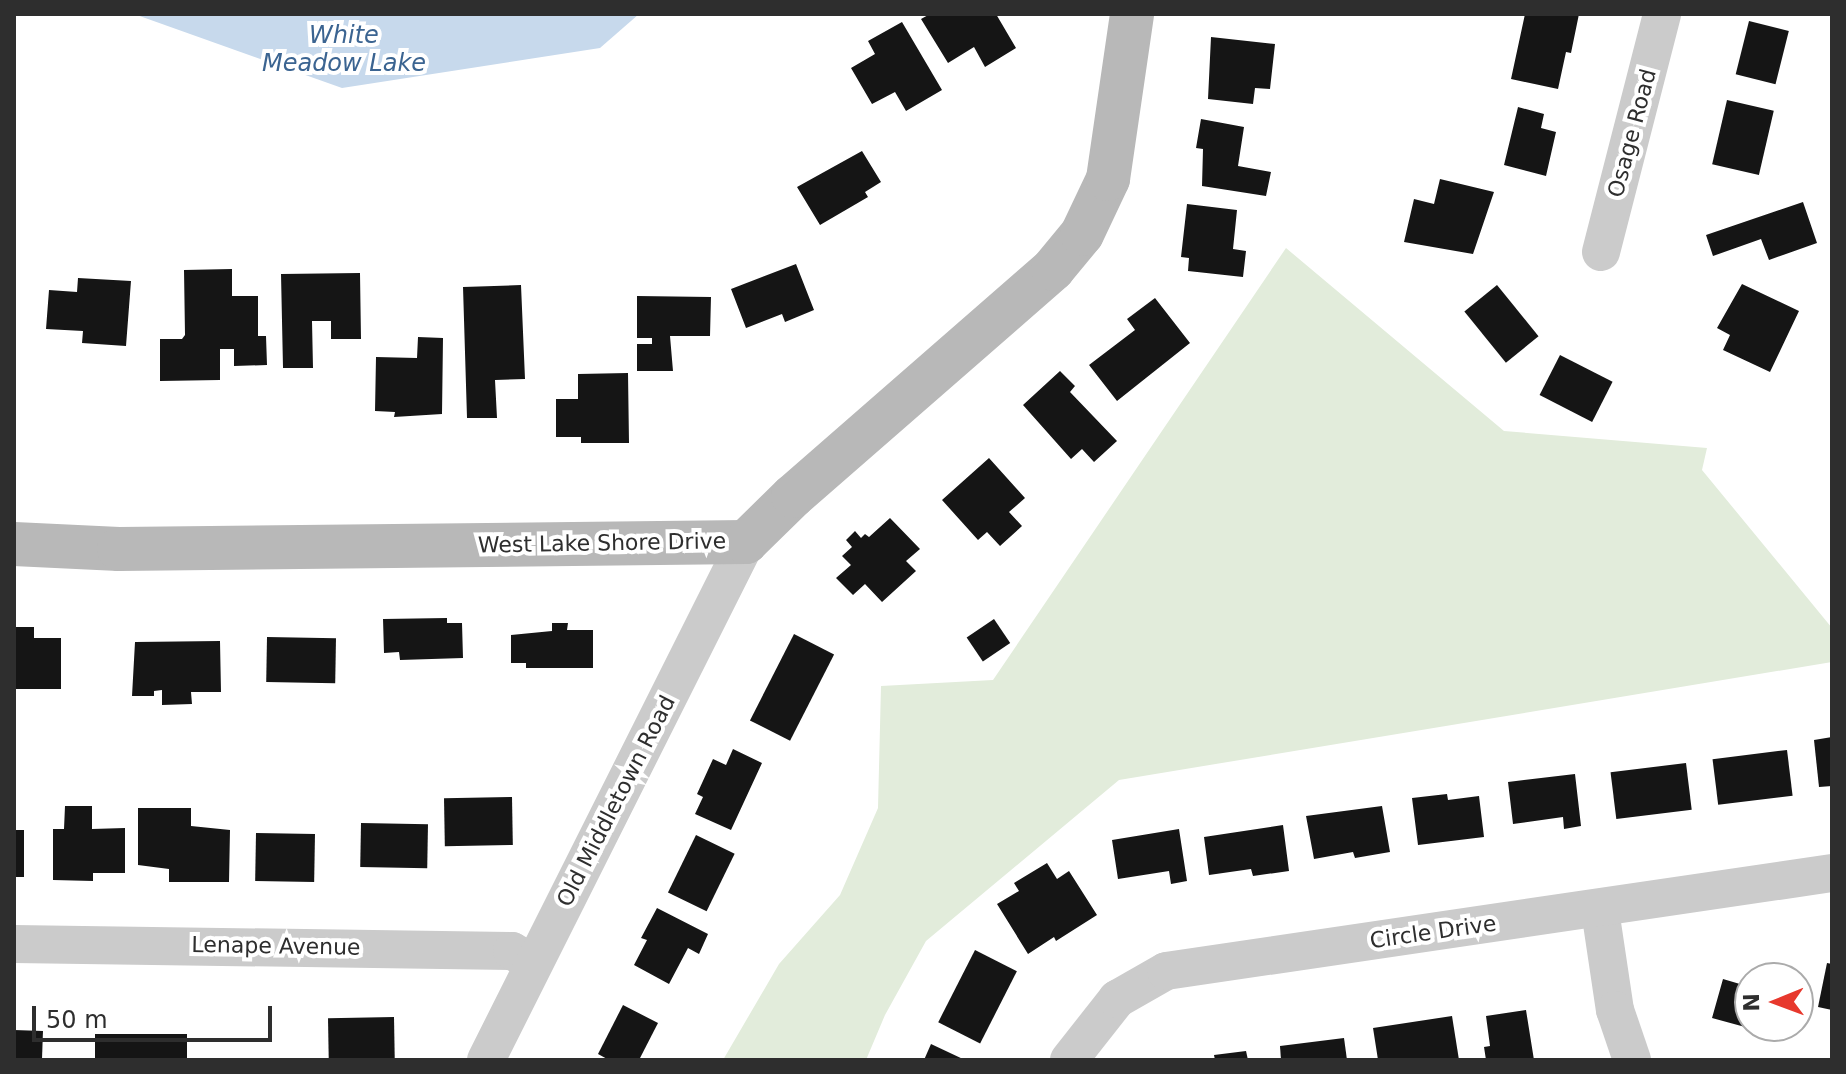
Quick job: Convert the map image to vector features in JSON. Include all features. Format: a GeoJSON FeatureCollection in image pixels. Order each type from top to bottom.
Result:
{"type":"FeatureCollection","features":[{"type":"Feature","properties":{"kind":"street","name":"West Lake Shore Drive"},"geometry":{"type":"LineString","coordinates":[[14,544],[119,549],[746,542],[793,496],[1053,269],[1082,234],[1108,179],[1132,14]]}},
{"type":"Feature","properties":{"kind":"street","name":"Osage Road"},"geometry":{"type":"LineString","coordinates":[[1601,252],[1662,14]]}},
{"type":"Feature","properties":{"kind":"street","name":"Old Middletown Road"},"geometry":{"type":"LineString","coordinates":[[486,1060],[746,542]]}},
{"type":"Feature","properties":{"kind":"street","name":"Circle Drive"},"geometry":{"type":"LineString","coordinates":[[1069,1060],[1117,999],[1166,971],[1600,910],[1832,873]]}},
{"type":"Feature","properties":{"kind":"street"},"geometry":{"type":"LineString","coordinates":[[1600,910],[1615,1010],[1632,1060]]}},
{"type":"Feature","properties":{"kind":"street","name":"Lenape Avenue"},"geometry":{"type":"LineString","coordinates":[[14,944],[512,951],[534,963]]}},
{"type":"Feature","properties":{"kind":"green space"},"geometry":{"type":"Polygon","coordinates":[[[1286,248],[1504,431],[1707,448],[1702,470],[1832,628],[1832,662],[1119,780],[926,941],[885,1015],[866,1060],[723,1060],[779,964],[840,895],[878,808],[881,686],[993,680],[1286,248]]]}},
{"type":"Feature","properties":{"kind":"water","name":"White Meadow Lake"},"geometry":{"type":"Polygon","coordinates":[[[134,14],[639,14],[600,48],[342,88],[134,14]]]}},
{"type":"Feature","properties":{"kind":"building"},"geometry":{"type":"Polygon","coordinates":[[[930,14],[996,14],[1016,48],[985,67],[974,47],[948,63],[921,19],[930,14]]]}},
{"type":"Feature","properties":{"kind":"building"},"geometry":{"type":"Polygon","coordinates":[[[1525,14],[1579,14],[1571,53],[1566,52],[1558,89],[1511,79],[1525,14]]]}},
{"type":"Feature","properties":{"kind":"building"},"geometry":{"type":"Polygon","coordinates":[[[1749,21],[1789,31],[1775,84],[1736,74],[1749,21]]]}},
{"type":"Feature","properties":{"kind":"building"},"geometry":{"type":"Polygon","coordinates":[[[902,22],[942,90],[906,111],[895,92],[872,104],[851,68],[875,54],[868,41],[902,22]]]}},
{"type":"Feature","properties":{"kind":"building"},"geometry":{"type":"Polygon","coordinates":[[[1211,37],[1275,44],[1270,89],[1255,88],[1253,104],[1208,99],[1211,37]]]}},
{"type":"Feature","properties":{"kind":"building"},"geometry":{"type":"Polygon","coordinates":[[[1727,100],[1774,111],[1759,175],[1712,164],[1727,100]]]}},
{"type":"Feature","properties":{"kind":"building"},"geometry":{"type":"Polygon","coordinates":[[[1518,107],[1544,114],[1541,128],[1556,132],[1546,176],[1504,165],[1518,107]]]}},
{"type":"Feature","properties":{"kind":"building"},"geometry":{"type":"Polygon","coordinates":[[[1201,119],[1244,127],[1238,166],[1271,172],[1266,196],[1202,186],[1203,149],[1196,148],[1201,119]]]}},
{"type":"Feature","properties":{"kind":"building"},"geometry":{"type":"Polygon","coordinates":[[[862,151],[881,182],[865,192],[868,197],[820,225],[797,187],[862,151]]]}},
{"type":"Feature","properties":{"kind":"building"},"geometry":{"type":"Polygon","coordinates":[[[1440,179],[1494,192],[1473,254],[1404,242],[1414,199],[1434,204],[1440,179]]]}},
{"type":"Feature","properties":{"kind":"building"},"geometry":{"type":"Polygon","coordinates":[[[1803,202],[1817,243],[1769,260],[1761,239],[1713,256],[1706,235],[1803,202]]]}},
{"type":"Feature","properties":{"kind":"building"},"geometry":{"type":"Polygon","coordinates":[[[1187,204],[1237,210],[1233,249],[1246,251],[1243,277],[1188,271],[1189,258],[1181,257],[1187,204]]]}},
{"type":"Feature","properties":{"kind":"building"},"geometry":{"type":"Polygon","coordinates":[[[796,264],[814,310],[785,322],[782,314],[746,328],[731,289],[796,264]]]}},
{"type":"Feature","properties":{"kind":"building"},"geometry":{"type":"Polygon","coordinates":[[[232,269],[232,296],[258,296],[258,336],[266,336],[267,365],[234,366],[234,349],[220,349],[220,380],[160,381],[160,339],[182,339],[185,335],[184,270],[232,269]]]}},
{"type":"Feature","properties":{"kind":"building"},"geometry":{"type":"Polygon","coordinates":[[[360,273],[361,339],[331,339],[331,321],[312,321],[313,368],[283,368],[281,274],[360,273]]]}},
{"type":"Feature","properties":{"kind":"building"},"geometry":{"type":"Polygon","coordinates":[[[78,278],[131,281],[126,346],[82,343],[83,331],[46,329],[49,290],[77,292],[78,278]]]}},
{"type":"Feature","properties":{"kind":"building"},"geometry":{"type":"Polygon","coordinates":[[[1742,284],[1799,311],[1770,372],[1723,350],[1730,335],[1717,328],[1742,284]]]}},
{"type":"Feature","properties":{"kind":"building"},"geometry":{"type":"Polygon","coordinates":[[[521,285],[525,379],[495,380],[497,418],[467,418],[463,287],[521,285]]]}},
{"type":"Feature","properties":{"kind":"building"},"geometry":{"type":"Polygon","coordinates":[[[1497,285],[1539,336],[1506,363],[1464,311],[1497,285]]]}},
{"type":"Feature","properties":{"kind":"building"},"geometry":{"type":"Polygon","coordinates":[[[637,296],[711,297],[710,336],[670,336],[673,371],[637,371],[637,344],[652,344],[652,338],[637,338],[637,296]]]}},
{"type":"Feature","properties":{"kind":"building"},"geometry":{"type":"Polygon","coordinates":[[[1155,298],[1190,343],[1117,401],[1089,365],[1135,330],[1127,319],[1155,298]]]}},
{"type":"Feature","properties":{"kind":"building"},"geometry":{"type":"Polygon","coordinates":[[[418,337],[443,338],[442,414],[394,417],[395,412],[375,411],[376,357],[417,358],[418,337]]]}},
{"type":"Feature","properties":{"kind":"building"},"geometry":{"type":"Polygon","coordinates":[[[1560,355],[1613,382],[1592,422],[1540,395],[1560,355]]]}},
{"type":"Feature","properties":{"kind":"building"},"geometry":{"type":"Polygon","coordinates":[[[1060,371],[1075,386],[1070,392],[1117,441],[1094,462],[1082,449],[1071,459],[1023,405],[1060,371]]]}},
{"type":"Feature","properties":{"kind":"building"},"geometry":{"type":"Polygon","coordinates":[[[628,373],[629,443],[581,443],[581,437],[556,437],[556,399],[578,399],[578,374],[628,373]]]}},
{"type":"Feature","properties":{"kind":"building"},"geometry":{"type":"Polygon","coordinates":[[[989,458],[1025,498],[1009,512],[1022,526],[1000,546],[987,532],[978,540],[942,500],[989,458]]]}},
{"type":"Feature","properties":{"kind":"building"},"geometry":{"type":"Polygon","coordinates":[[[890,518],[920,549],[906,561],[916,571],[882,602],[865,584],[853,595],[836,578],[851,565],[842,556],[852,547],[846,540],[855,531],[861,538],[865,534],[869,537],[890,518]]]}},
{"type":"Feature","properties":{"kind":"building"},"geometry":{"type":"Polygon","coordinates":[[[447,618],[447,623],[462,623],[463,658],[400,660],[399,652],[384,653],[383,619],[447,618]]]}},
{"type":"Feature","properties":{"kind":"building"},"geometry":{"type":"Polygon","coordinates":[[[994,619],[1010,643],[983,661],[967,637],[994,619]]]}},
{"type":"Feature","properties":{"kind":"building"},"geometry":{"type":"Polygon","coordinates":[[[552,623],[568,623],[567,630],[593,630],[593,668],[526,668],[526,663],[511,663],[511,635],[552,631],[552,623]]]}},
{"type":"Feature","properties":{"kind":"building"},"geometry":{"type":"Polygon","coordinates":[[[14,627],[34,627],[34,638],[61,638],[61,689],[14,689],[14,627]]]}},
{"type":"Feature","properties":{"kind":"building"},"geometry":{"type":"Polygon","coordinates":[[[794,634],[834,654],[790,741],[750,720],[794,634]]]}},
{"type":"Feature","properties":{"kind":"building"},"geometry":{"type":"Polygon","coordinates":[[[267,637],[336,638],[335,683],[266,682],[267,637]]]}},
{"type":"Feature","properties":{"kind":"building"},"geometry":{"type":"Polygon","coordinates":[[[220,641],[221,692],[191,692],[192,704],[162,705],[162,690],[154,691],[154,696],[132,696],[135,642],[220,641]]]}},
{"type":"Feature","properties":{"kind":"building"},"geometry":{"type":"Polygon","coordinates":[[[1832,737],[1832,786],[1819,787],[1814,740],[1832,737]]]}},
{"type":"Feature","properties":{"kind":"building"},"geometry":{"type":"Polygon","coordinates":[[[733,749],[762,763],[731,830],[695,814],[703,797],[697,794],[713,759],[726,765],[733,749]]]}},
{"type":"Feature","properties":{"kind":"building"},"geometry":{"type":"Polygon","coordinates":[[[1787,750],[1793,796],[1718,805],[1713,759],[1787,750]]]}},
{"type":"Feature","properties":{"kind":"building"},"geometry":{"type":"Polygon","coordinates":[[[1686,763],[1692,810],[1616,819],[1611,772],[1686,763]]]}},
{"type":"Feature","properties":{"kind":"building"},"geometry":{"type":"Polygon","coordinates":[[[1575,774],[1581,826],[1564,829],[1563,817],[1513,824],[1508,782],[1575,774]]]}},
{"type":"Feature","properties":{"kind":"building"},"geometry":{"type":"Polygon","coordinates":[[[1447,794],[1448,800],[1479,796],[1484,837],[1418,845],[1412,798],[1447,794]]]}},
{"type":"Feature","properties":{"kind":"building"},"geometry":{"type":"Polygon","coordinates":[[[512,797],[513,845],[445,846],[444,798],[512,797]]]}},
{"type":"Feature","properties":{"kind":"building"},"geometry":{"type":"Polygon","coordinates":[[[65,806],[92,806],[92,829],[125,828],[125,873],[93,873],[93,881],[53,880],[53,829],[64,829],[65,806]]]}},
{"type":"Feature","properties":{"kind":"building"},"geometry":{"type":"Polygon","coordinates":[[[1382,806],[1390,852],[1355,858],[1353,852],[1314,859],[1306,816],[1382,806]]]}},
{"type":"Feature","properties":{"kind":"building"},"geometry":{"type":"Polygon","coordinates":[[[138,808],[191,808],[191,826],[230,830],[229,882],[169,882],[169,869],[138,865],[138,808]]]}},
{"type":"Feature","properties":{"kind":"building"},"geometry":{"type":"Polygon","coordinates":[[[361,823],[428,824],[427,868],[360,867],[361,823]]]}},
{"type":"Feature","properties":{"kind":"building"},"geometry":{"type":"Polygon","coordinates":[[[1283,825],[1289,871],[1253,876],[1251,869],[1209,875],[1204,837],[1283,825]]]}},
{"type":"Feature","properties":{"kind":"building"},"geometry":{"type":"Polygon","coordinates":[[[1179,829],[1187,881],[1171,884],[1169,871],[1118,879],[1112,840],[1179,829]]]}},
{"type":"Feature","properties":{"kind":"building"},"geometry":{"type":"Polygon","coordinates":[[[14,830],[24,830],[24,877],[14,877],[14,830]]]}},
{"type":"Feature","properties":{"kind":"building"},"geometry":{"type":"Polygon","coordinates":[[[256,833],[315,834],[314,882],[255,881],[256,833]]]}},
{"type":"Feature","properties":{"kind":"building"},"geometry":{"type":"Polygon","coordinates":[[[696,835],[735,854],[707,911],[668,893],[696,835]]]}},
{"type":"Feature","properties":{"kind":"building"},"geometry":{"type":"Polygon","coordinates":[[[1047,863],[1057,879],[1069,871],[1097,915],[1056,941],[1054,937],[1028,954],[997,904],[1019,891],[1014,883],[1047,863]]]}},
{"type":"Feature","properties":{"kind":"building"},"geometry":{"type":"Polygon","coordinates":[[[657,908],[708,934],[699,954],[688,948],[669,984],[634,965],[647,940],[641,938],[657,908]]]}},
{"type":"Feature","properties":{"kind":"building"},"geometry":{"type":"Polygon","coordinates":[[[975,950],[1017,971],[980,1044],[938,1022],[975,950]]]}},
{"type":"Feature","properties":{"kind":"building"},"geometry":{"type":"Polygon","coordinates":[[[1827,963],[1832,964],[1832,1010],[1818,1007],[1827,963]]]}},
{"type":"Feature","properties":{"kind":"building"},"geometry":{"type":"Polygon","coordinates":[[[1723,979],[1734,982],[1734,1024],[1712,1018],[1723,979]]]}},
{"type":"Feature","properties":{"kind":"building"},"geometry":{"type":"Polygon","coordinates":[[[623,1005],[658,1023],[639,1060],[609,1060],[598,1054],[623,1005]]]}},
{"type":"Feature","properties":{"kind":"building"},"geometry":{"type":"Polygon","coordinates":[[[1526,1010],[1534,1060],[1486,1060],[1484,1047],[1490,1046],[1486,1016],[1526,1010]]]}},
{"type":"Feature","properties":{"kind":"building"},"geometry":{"type":"Polygon","coordinates":[[[1452,1016],[1459,1060],[1378,1060],[1373,1028],[1452,1016]]]}},
{"type":"Feature","properties":{"kind":"building"},"geometry":{"type":"Polygon","coordinates":[[[394,1017],[395,1060],[329,1060],[328,1018],[394,1017]]]}},
{"type":"Feature","properties":{"kind":"building"},"geometry":{"type":"Polygon","coordinates":[[[14,1030],[43,1031],[42,1060],[14,1060],[14,1030]]]}},
{"type":"Feature","properties":{"kind":"building"},"geometry":{"type":"Polygon","coordinates":[[[95,1034],[187,1034],[187,1060],[95,1060],[95,1034]]]}},
{"type":"Feature","properties":{"kind":"building"},"geometry":{"type":"Polygon","coordinates":[[[1344,1038],[1347,1060],[1281,1060],[1280,1046],[1344,1038]]]}},
{"type":"Feature","properties":{"kind":"building"},"geometry":{"type":"Polygon","coordinates":[[[931,1044],[965,1060],[924,1060],[931,1044]]]}},
{"type":"Feature","properties":{"kind":"building"},"geometry":{"type":"Polygon","coordinates":[[[1246,1051],[1248,1060],[1215,1060],[1214,1055],[1246,1051]]]}}]}
